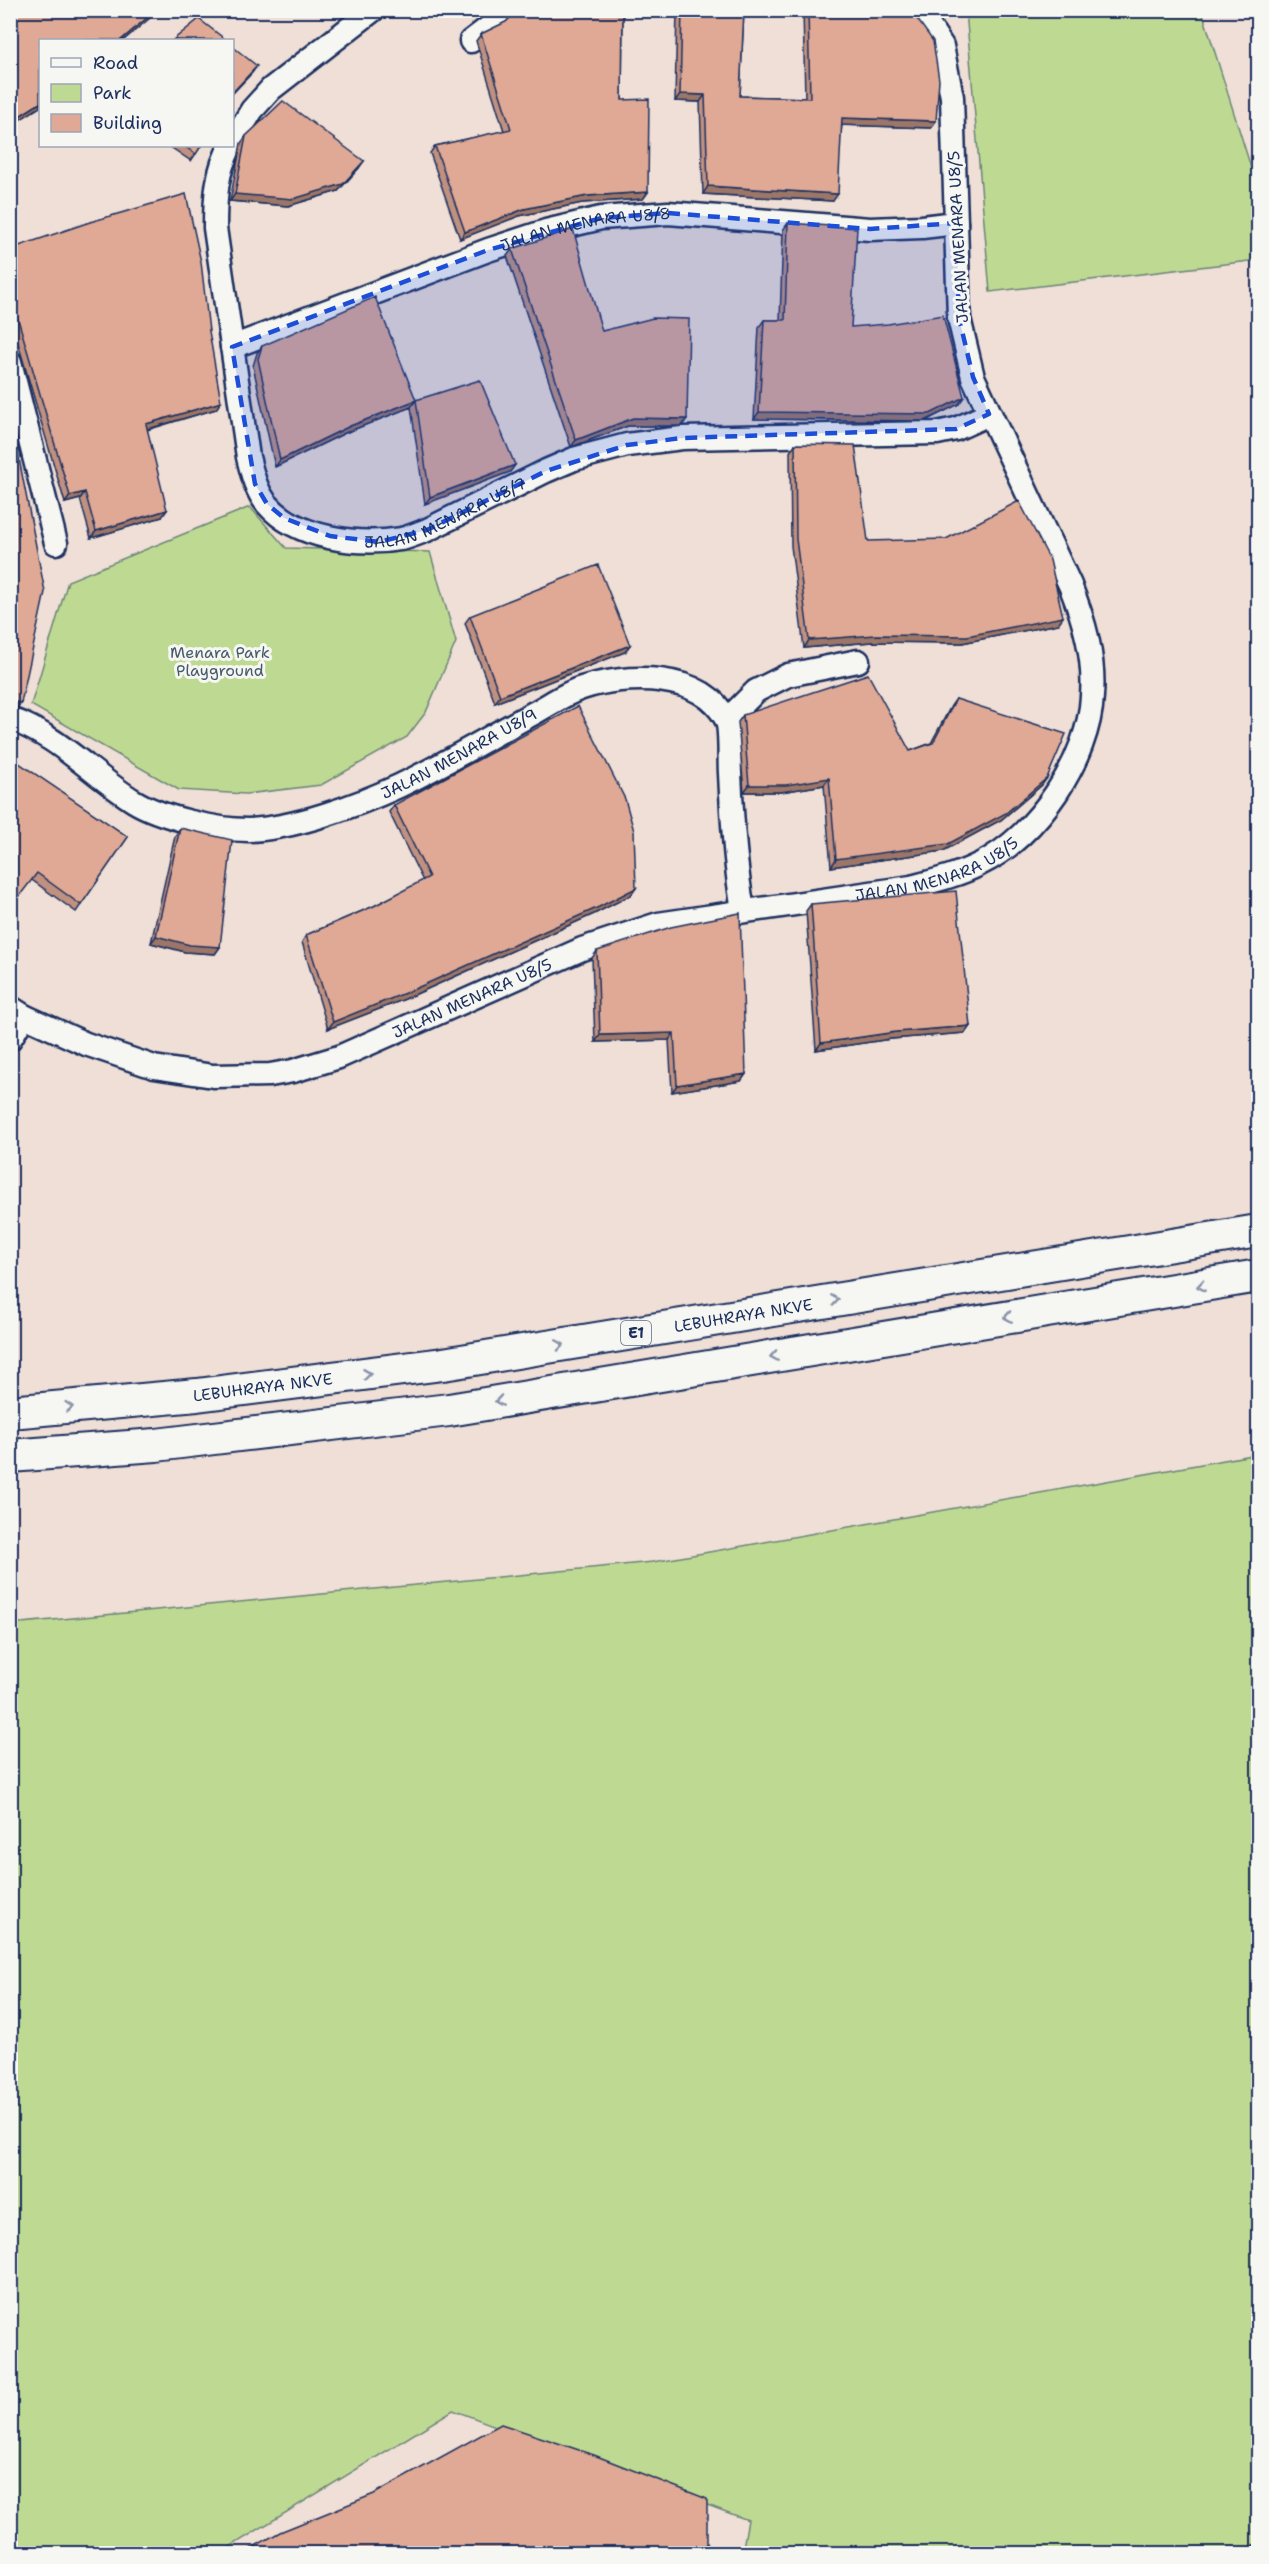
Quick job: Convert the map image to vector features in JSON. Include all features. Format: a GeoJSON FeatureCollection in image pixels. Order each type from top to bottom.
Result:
{"type":"FeatureCollection","features":[{"type":"Feature","properties":{"kind":"highway","name":"LEBUHRAYA NKVE"},"geometry":{"type":"LineString","coordinates":[[10,1412],[196,1395],[443,1364],[1258,1231]]}},
{"type":"Feature","properties":{"kind":"highway"},"geometry":{"type":"LineString","coordinates":[[10,1456],[156,1445],[449,1410],[1258,1276]]}},
{"type":"Feature","properties":{"kind":"street","name":"JALAN MENARA U8/7"},"geometry":{"type":"LineString","coordinates":[[234,141],[252,110],[271,89],[373,10]]}},
{"type":"Feature","properties":{"kind":"street"},"geometry":{"type":"LineString","coordinates":[[471,41],[495,22],[504,10]]}},
{"type":"Feature","properties":{"kind":"street","name":"JALAN MENARA U8/5"},"geometry":{"type":"LineString","coordinates":[[17,1011],[86,1044],[154,1067],[213,1076],[270,1075],[293,1071],[339,1056],[582,949],[658,924],[911,887],[936,881],[980,864],[1004,849],[1027,829],[1047,806],[1076,757],[1088,724],[1092,697],[1092,667],[1082,614],[973,377],[959,318],[950,87],[942,46],[915,10]]}},
{"type":"Feature","properties":{"kind":"street","name":"JALAN MENARA U8/7"},"geometry":{"type":"LineString","coordinates":[[231,147],[220,175],[215,200],[215,228],[248,457],[255,484],[267,504],[284,518],[306,529],[353,540],[379,542],[403,538],[427,530],[574,459],[627,444],[682,438],[937,433],[956,429],[989,414]]}},
{"type":"Feature","properties":{"kind":"street","name":"JALAN MENARA U8/8"},"geometry":{"type":"LineString","coordinates":[[232,347],[488,250],[546,231],[601,218],[668,213],[870,229],[956,223]]}},
{"type":"Feature","properties":{"kind":"street"},"geometry":{"type":"LineString","coordinates":[[10,362],[56,543]]}},
{"type":"Feature","properties":{"kind":"street"},"geometry":{"type":"LineString","coordinates":[[743,910],[734,842],[727,720],[756,691],[788,675],[858,661]]}},
{"type":"Feature","properties":{"kind":"street","name":"JALAN MENARA U8/9"},"geometry":{"type":"LineString","coordinates":[[10,719],[26,724],[64,747],[134,801],[159,813],[184,821],[247,830],[297,822],[358,803],[400,786],[581,688],[625,680],[677,682],[705,695],[727,720]]}},
{"type":"Feature","properties":{"kind":"street"},"geometry":{"type":"LineString","coordinates":[[10,1039],[17,1011]]}},
{"type":"Feature","properties":{"kind":"highlighted area"},"geometry":{"type":"Polygon","coordinates":[[[668,213],[870,229],[956,223],[959,318],[973,377],[989,414],[956,429],[682,438],[627,445],[546,471],[427,530],[379,542],[330,536],[284,518],[267,504],[255,484],[232,347],[488,250],[601,218],[668,213]]]}},
{"type":"Feature","properties":{"kind":"green space"},"geometry":{"type":"Polygon","coordinates":[[[966,11],[1202,11],[1258,190],[1258,260],[990,292],[966,11]]]}},
{"type":"Feature","properties":{"kind":"green space","name":"Menara Park Playground"},"geometry":{"type":"Polygon","coordinates":[[[250,507],[286,548],[430,552],[456,642],[426,712],[407,737],[321,785],[246,794],[179,790],[31,705],[68,581],[250,507]]]}},
{"type":"Feature","properties":{"kind":"green space"},"geometry":{"type":"Polygon","coordinates":[[[1258,1454],[1258,2553],[742,2553],[748,2520],[694,2500],[709,2553],[685,2553],[693,2500],[453,2410],[220,2553],[11,2554],[11,1624],[653,1562],[1258,1454]]]}},
{"type":"Feature","properties":{"kind":"building"},"geometry":{"type":"Polygon","coordinates":[[[10,10],[155,10],[122,39],[39,39],[39,104],[10,122],[10,10]]]}},
{"type":"Feature","properties":{"kind":"building"},"geometry":{"type":"Polygon","coordinates":[[[518,10],[623,10],[622,100],[649,99],[648,192],[587,196],[524,209],[465,232],[435,146],[511,129],[481,34],[506,22],[518,10]]]}},
{"type":"Feature","properties":{"kind":"building"},"geometry":{"type":"Polygon","coordinates":[[[682,10],[744,10],[740,96],[810,98],[808,10],[899,10],[915,16],[933,41],[939,80],[936,121],[842,118],[838,194],[708,186],[705,95],[680,94],[682,10]]]}},
{"type":"Feature","properties":{"kind":"building"},"geometry":{"type":"Polygon","coordinates":[[[199,19],[225,39],[174,39],[199,19]]]}},
{"type":"Feature","properties":{"kind":"building"},"geometry":{"type":"Polygon","coordinates":[[[234,48],[257,66],[234,91],[234,48]]]}},
{"type":"Feature","properties":{"kind":"building"},"geometry":{"type":"Polygon","coordinates":[[[283,101],[364,161],[343,184],[293,199],[235,194],[246,136],[283,101]]]}},
{"type":"Feature","properties":{"kind":"building"},"geometry":{"type":"Polygon","coordinates":[[[186,147],[200,147],[196,154],[186,147]]]}},
{"type":"Feature","properties":{"kind":"building"},"geometry":{"type":"Polygon","coordinates":[[[186,194],[201,262],[209,331],[221,402],[146,424],[167,510],[96,531],[85,492],[70,496],[10,292],[10,249],[90,222],[186,194]]]}},
{"type":"Feature","properties":{"kind":"building"},"geometry":{"type":"Polygon","coordinates":[[[788,223],[857,228],[851,327],[888,324],[943,315],[964,397],[930,414],[759,412],[764,320],[785,320],[788,223]]]}},
{"type":"Feature","properties":{"kind":"building"},"geometry":{"type":"Polygon","coordinates":[[[573,229],[602,331],[653,318],[689,319],[687,419],[633,418],[576,440],[512,249],[573,229]]]}},
{"type":"Feature","properties":{"kind":"building"},"geometry":{"type":"Polygon","coordinates":[[[375,297],[416,400],[350,426],[280,460],[258,359],[262,346],[375,297]]]}},
{"type":"Feature","properties":{"kind":"building"},"geometry":{"type":"Polygon","coordinates":[[[480,380],[515,465],[430,497],[416,400],[480,380]]]}},
{"type":"Feature","properties":{"kind":"building"},"geometry":{"type":"Polygon","coordinates":[[[14,433],[45,592],[21,703],[10,701],[10,434],[14,433]]]}},
{"type":"Feature","properties":{"kind":"building"},"geometry":{"type":"Polygon","coordinates":[[[795,444],[855,445],[868,541],[946,539],[1019,501],[1050,560],[1063,617],[967,636],[876,635],[809,640],[796,539],[795,444]]]}},
{"type":"Feature","properties":{"kind":"building"},"geometry":{"type":"Polygon","coordinates":[[[598,565],[630,645],[500,696],[470,616],[598,565]]]}},
{"type":"Feature","properties":{"kind":"building"},"geometry":{"type":"Polygon","coordinates":[[[868,674],[910,751],[933,743],[956,699],[1066,734],[1047,778],[1006,813],[948,844],[836,859],[829,778],[786,785],[749,785],[743,715],[868,674]]]}},
{"type":"Feature","properties":{"kind":"building"},"geometry":{"type":"Polygon","coordinates":[[[578,706],[625,799],[634,831],[636,888],[599,907],[410,991],[333,1022],[306,935],[374,906],[429,877],[394,805],[578,706]]]}},
{"type":"Feature","properties":{"kind":"building"},"geometry":{"type":"Polygon","coordinates":[[[10,757],[128,837],[81,905],[37,873],[10,908],[10,757]]]}},
{"type":"Feature","properties":{"kind":"building"},"geometry":{"type":"Polygon","coordinates":[[[180,828],[232,840],[220,947],[190,945],[156,936],[180,828]]]}},
{"type":"Feature","properties":{"kind":"building"},"geometry":{"type":"Polygon","coordinates":[[[956,891],[970,1026],[896,1032],[821,1043],[811,904],[956,891]]]}},
{"type":"Feature","properties":{"kind":"building"},"geometry":{"type":"Polygon","coordinates":[[[740,913],[746,1074],[677,1085],[674,1033],[600,1035],[597,951],[671,927],[740,913]]]}},
{"type":"Feature","properties":{"kind":"building"},"geometry":{"type":"Polygon","coordinates":[[[501,2424],[594,2455],[707,2499],[707,2545],[679,2553],[243,2553],[280,2532],[374,2494],[501,2424]]]}},
{"type":"Feature","properties":{"kind":"building"},"geometry":{"type":"Polygon","coordinates":[[[1258,2544],[1258,2553],[1255,2553],[1253,2545],[1258,2544]]]}}]}
